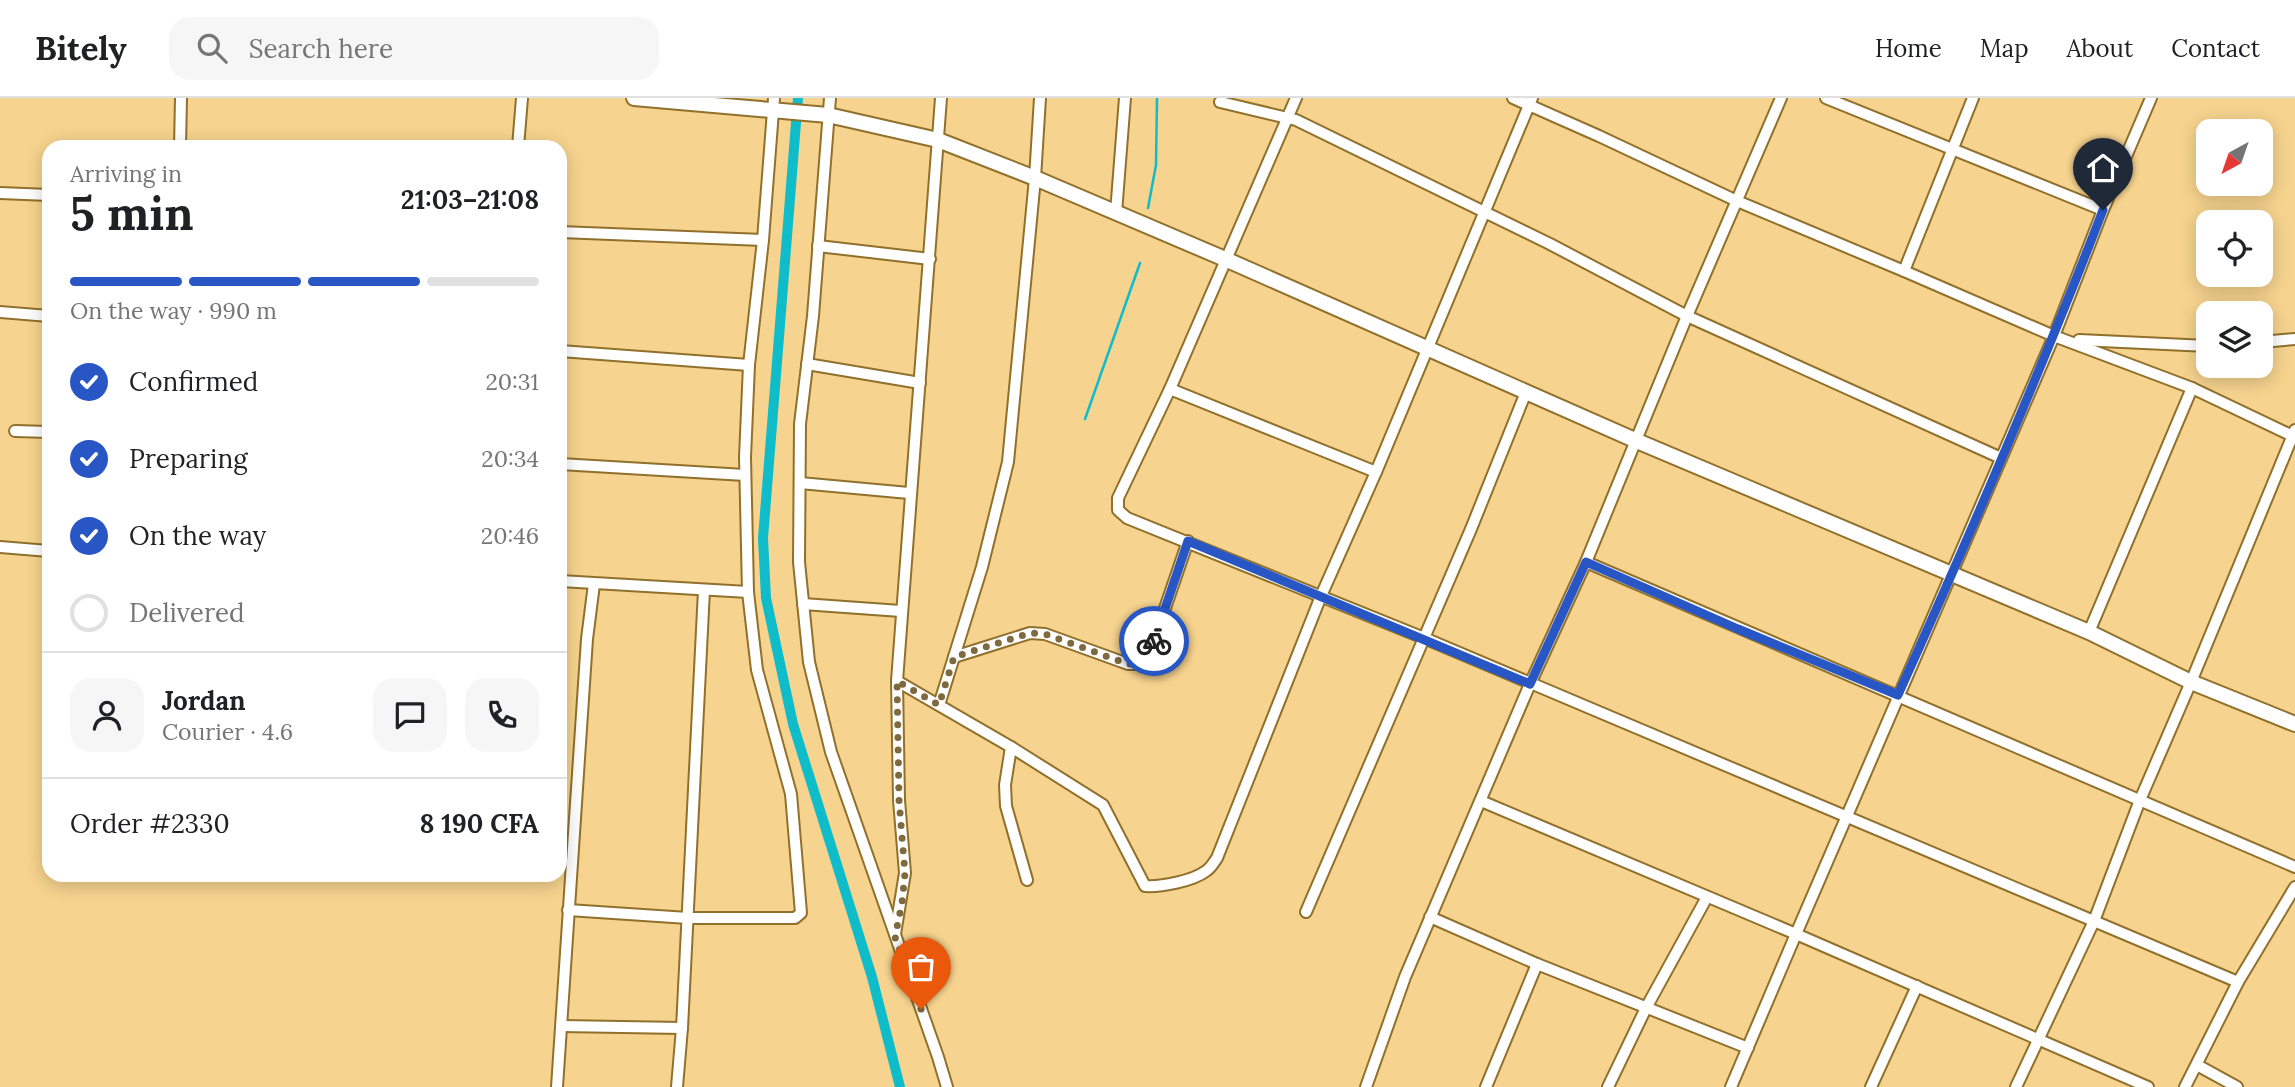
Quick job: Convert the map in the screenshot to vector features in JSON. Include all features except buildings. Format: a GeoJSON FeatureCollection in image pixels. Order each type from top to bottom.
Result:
{"type":"FeatureCollection","features":[{"type":"Feature","properties":{"kind":"street"},"geometry":{"type":"LineString","coordinates":[[180,140],[181,98]]}},
{"type":"Feature","properties":{"kind":"street"},"geometry":{"type":"LineString","coordinates":[[519,140],[522,98]]}},
{"type":"Feature","properties":{"kind":"street"},"geometry":{"type":"LineString","coordinates":[[634,98],[778,105],[938,140],[1225,259],[1637,440],[2089,632],[2192,682],[2295,724]]}},
{"type":"Feature","properties":{"kind":"street"},"geometry":{"type":"LineString","coordinates":[[830,98],[822,114],[818,246],[800,424],[799,562],[809,662],[831,752],[947,1087]]}},
{"type":"Feature","properties":{"kind":"street"},"geometry":{"type":"LineString","coordinates":[[895,937],[905,873],[899,800],[897,681],[940,98]]}},
{"type":"Feature","properties":{"kind":"street"},"geometry":{"type":"LineString","coordinates":[[939,705],[982,567],[1007,462],[1035,178],[1040,98]]}},
{"type":"Feature","properties":{"kind":"street"},"geometry":{"type":"LineString","coordinates":[[1116,213],[1125,98]]}},
{"type":"Feature","properties":{"kind":"street"},"geometry":{"type":"LineString","coordinates":[[1296,98],[1170,389],[1118,498],[1118,510],[1127,519],[1321,596],[2238,982]]}},
{"type":"Feature","properties":{"kind":"street"},"geometry":{"type":"LineString","coordinates":[[1513,98],[1531,102],[1737,201],[2054,337],[2192,388],[2294,434],[2192,682],[2140,800],[2094,921],[2016,1087]]}},
{"type":"Feature","properties":{"kind":"street"},"geometry":{"type":"LineString","coordinates":[[1366,1087],[1405,976],[1530,684],[1586,562],[1687,316],[1781,98]]}},
{"type":"Feature","properties":{"kind":"street"},"geometry":{"type":"LineString","coordinates":[[1826,98],[2103,210]]}},
{"type":"Feature","properties":{"kind":"street"},"geometry":{"type":"LineString","coordinates":[[1904,271],[1973,98]]}},
{"type":"Feature","properties":{"kind":"street"},"geometry":{"type":"LineString","coordinates":[[1731,1087],[2054,337],[2103,210],[2151,98]]}},
{"type":"Feature","properties":{"kind":"street"},"geometry":{"type":"LineString","coordinates":[[1220,102],[1288,116],[1485,212],[1687,316],[2001,458]]}},
{"type":"Feature","properties":{"kind":"street"},"geometry":{"type":"LineString","coordinates":[[897,681],[1011,747],[1103,805],[1145,886],[1158,887],[1197,876],[1208,870],[1217,858],[1321,596],[1376,472],[1531,102]]}},
{"type":"Feature","properties":{"kind":"street"},"geometry":{"type":"LineString","coordinates":[[568,910],[688,918],[795,918],[801,913],[791,794],[758,670],[748,592],[745,475],[749,365],[778,105]]}},
{"type":"Feature","properties":{"kind":"street"},"geometry":{"type":"LineString","coordinates":[[0,193],[42,195]]}},
{"type":"Feature","properties":{"kind":"street"},"geometry":{"type":"LineString","coordinates":[[567,232],[763,240]]}},
{"type":"Feature","properties":{"kind":"street"},"geometry":{"type":"LineString","coordinates":[[818,246],[930,259]]}},
{"type":"Feature","properties":{"kind":"street"},"geometry":{"type":"LineString","coordinates":[[0,312],[42,315]]}},
{"type":"Feature","properties":{"kind":"street"},"geometry":{"type":"LineString","coordinates":[[2054,337],[2092,342],[2145,342],[2196,347]]}},
{"type":"Feature","properties":{"kind":"street"},"geometry":{"type":"LineString","coordinates":[[2273,341],[2295,339]]}},
{"type":"Feature","properties":{"kind":"street"},"geometry":{"type":"LineString","coordinates":[[567,352],[749,365]]}},
{"type":"Feature","properties":{"kind":"street"},"geometry":{"type":"LineString","coordinates":[[807,364],[920,383]]}},
{"type":"Feature","properties":{"kind":"street"},"geometry":{"type":"LineString","coordinates":[[2089,632],[2192,388]]}},
{"type":"Feature","properties":{"kind":"street"},"geometry":{"type":"LineString","coordinates":[[1170,389],[1376,472]]}},
{"type":"Feature","properties":{"kind":"street"},"geometry":{"type":"LineString","coordinates":[[1306,912],[1424,639],[1526,392]]}},
{"type":"Feature","properties":{"kind":"street"},"geometry":{"type":"LineString","coordinates":[[15,431],[42,432]]}},
{"type":"Feature","properties":{"kind":"street"},"geometry":{"type":"LineString","coordinates":[[567,464],[745,475]]}},
{"type":"Feature","properties":{"kind":"street"},"geometry":{"type":"LineString","coordinates":[[800,483],[909,493]]}},
{"type":"Feature","properties":{"kind":"street"},"geometry":{"type":"LineString","coordinates":[[954,657],[1030,633],[1045,634],[1128,664],[1137,664],[1148,658],[1188,541]]}},
{"type":"Feature","properties":{"kind":"street"},"geometry":{"type":"LineString","coordinates":[[0,547],[42,550]]}},
{"type":"Feature","properties":{"kind":"street"},"geometry":{"type":"LineString","coordinates":[[1586,562],[2295,867]]}},
{"type":"Feature","properties":{"kind":"street"},"geometry":{"type":"LineString","coordinates":[[567,582],[748,592]]}},
{"type":"Feature","properties":{"kind":"street"},"geometry":{"type":"LineString","coordinates":[[557,1087],[587,639],[594,584]]}},
{"type":"Feature","properties":{"kind":"street"},"geometry":{"type":"LineString","coordinates":[[677,1087],[704,590]]}},
{"type":"Feature","properties":{"kind":"street"},"geometry":{"type":"LineString","coordinates":[[803,604],[901,611]]}},
{"type":"Feature","properties":{"kind":"street"},"geometry":{"type":"LineString","coordinates":[[1011,747],[1005,785],[1006,806],[1027,880]]}},
{"type":"Feature","properties":{"kind":"street"},"geometry":{"type":"LineString","coordinates":[[1481,801],[1796,933],[2148,1087]]}},
{"type":"Feature","properties":{"kind":"street"},"geometry":{"type":"LineString","coordinates":[[2185,1087],[2238,982],[2295,887]]}},
{"type":"Feature","properties":{"kind":"street"},"geometry":{"type":"LineString","coordinates":[[1608,1087],[1646,1008],[1707,897]]}},
{"type":"Feature","properties":{"kind":"street"},"geometry":{"type":"LineString","coordinates":[[1430,917],[1536,964],[1748,1048]]}},
{"type":"Feature","properties":{"kind":"street"},"geometry":{"type":"LineString","coordinates":[[1486,1087],[1536,964]]}},
{"type":"Feature","properties":{"kind":"street"},"geometry":{"type":"LineString","coordinates":[[1871,1087],[1917,986]]}},
{"type":"Feature","properties":{"kind":"street"},"geometry":{"type":"LineString","coordinates":[[561,1026],[682,1028]]}},
{"type":"Feature","properties":{"kind":"street"},"geometry":{"type":"LineString","coordinates":[[2197,1065],[2237,1087]]}},
{"type":"Feature","properties":{"kind":"waterway"},"geometry":{"type":"LineString","coordinates":[[798,98],[763,538],[766,598],[793,724],[872,977],[900,1087]]}},
{"type":"Feature","properties":{"kind":"waterway"},"geometry":{"type":"LineString","coordinates":[[1148,208],[1156,165],[1157,98]]}},
{"type":"Feature","properties":{"kind":"waterway"},"geometry":{"type":"LineString","coordinates":[[1085,419],[1140,263]]}},
{"type":"Feature","properties":{"kind":"way so far"},"geometry":{"type":"LineString","coordinates":[[921,1009],[895,937],[905,873],[899,800],[897,681],[939,705],[954,657],[1030,633],[1045,634],[1128,664],[1137,664],[1148,658],[1154,641]]}},
{"type":"Feature","properties":{"kind":"route"},"geometry":{"type":"LineString","coordinates":[[1154,641],[1188,541],[1530,684],[1586,562],[1898,695],[2054,337],[2103,210]]}}]}
